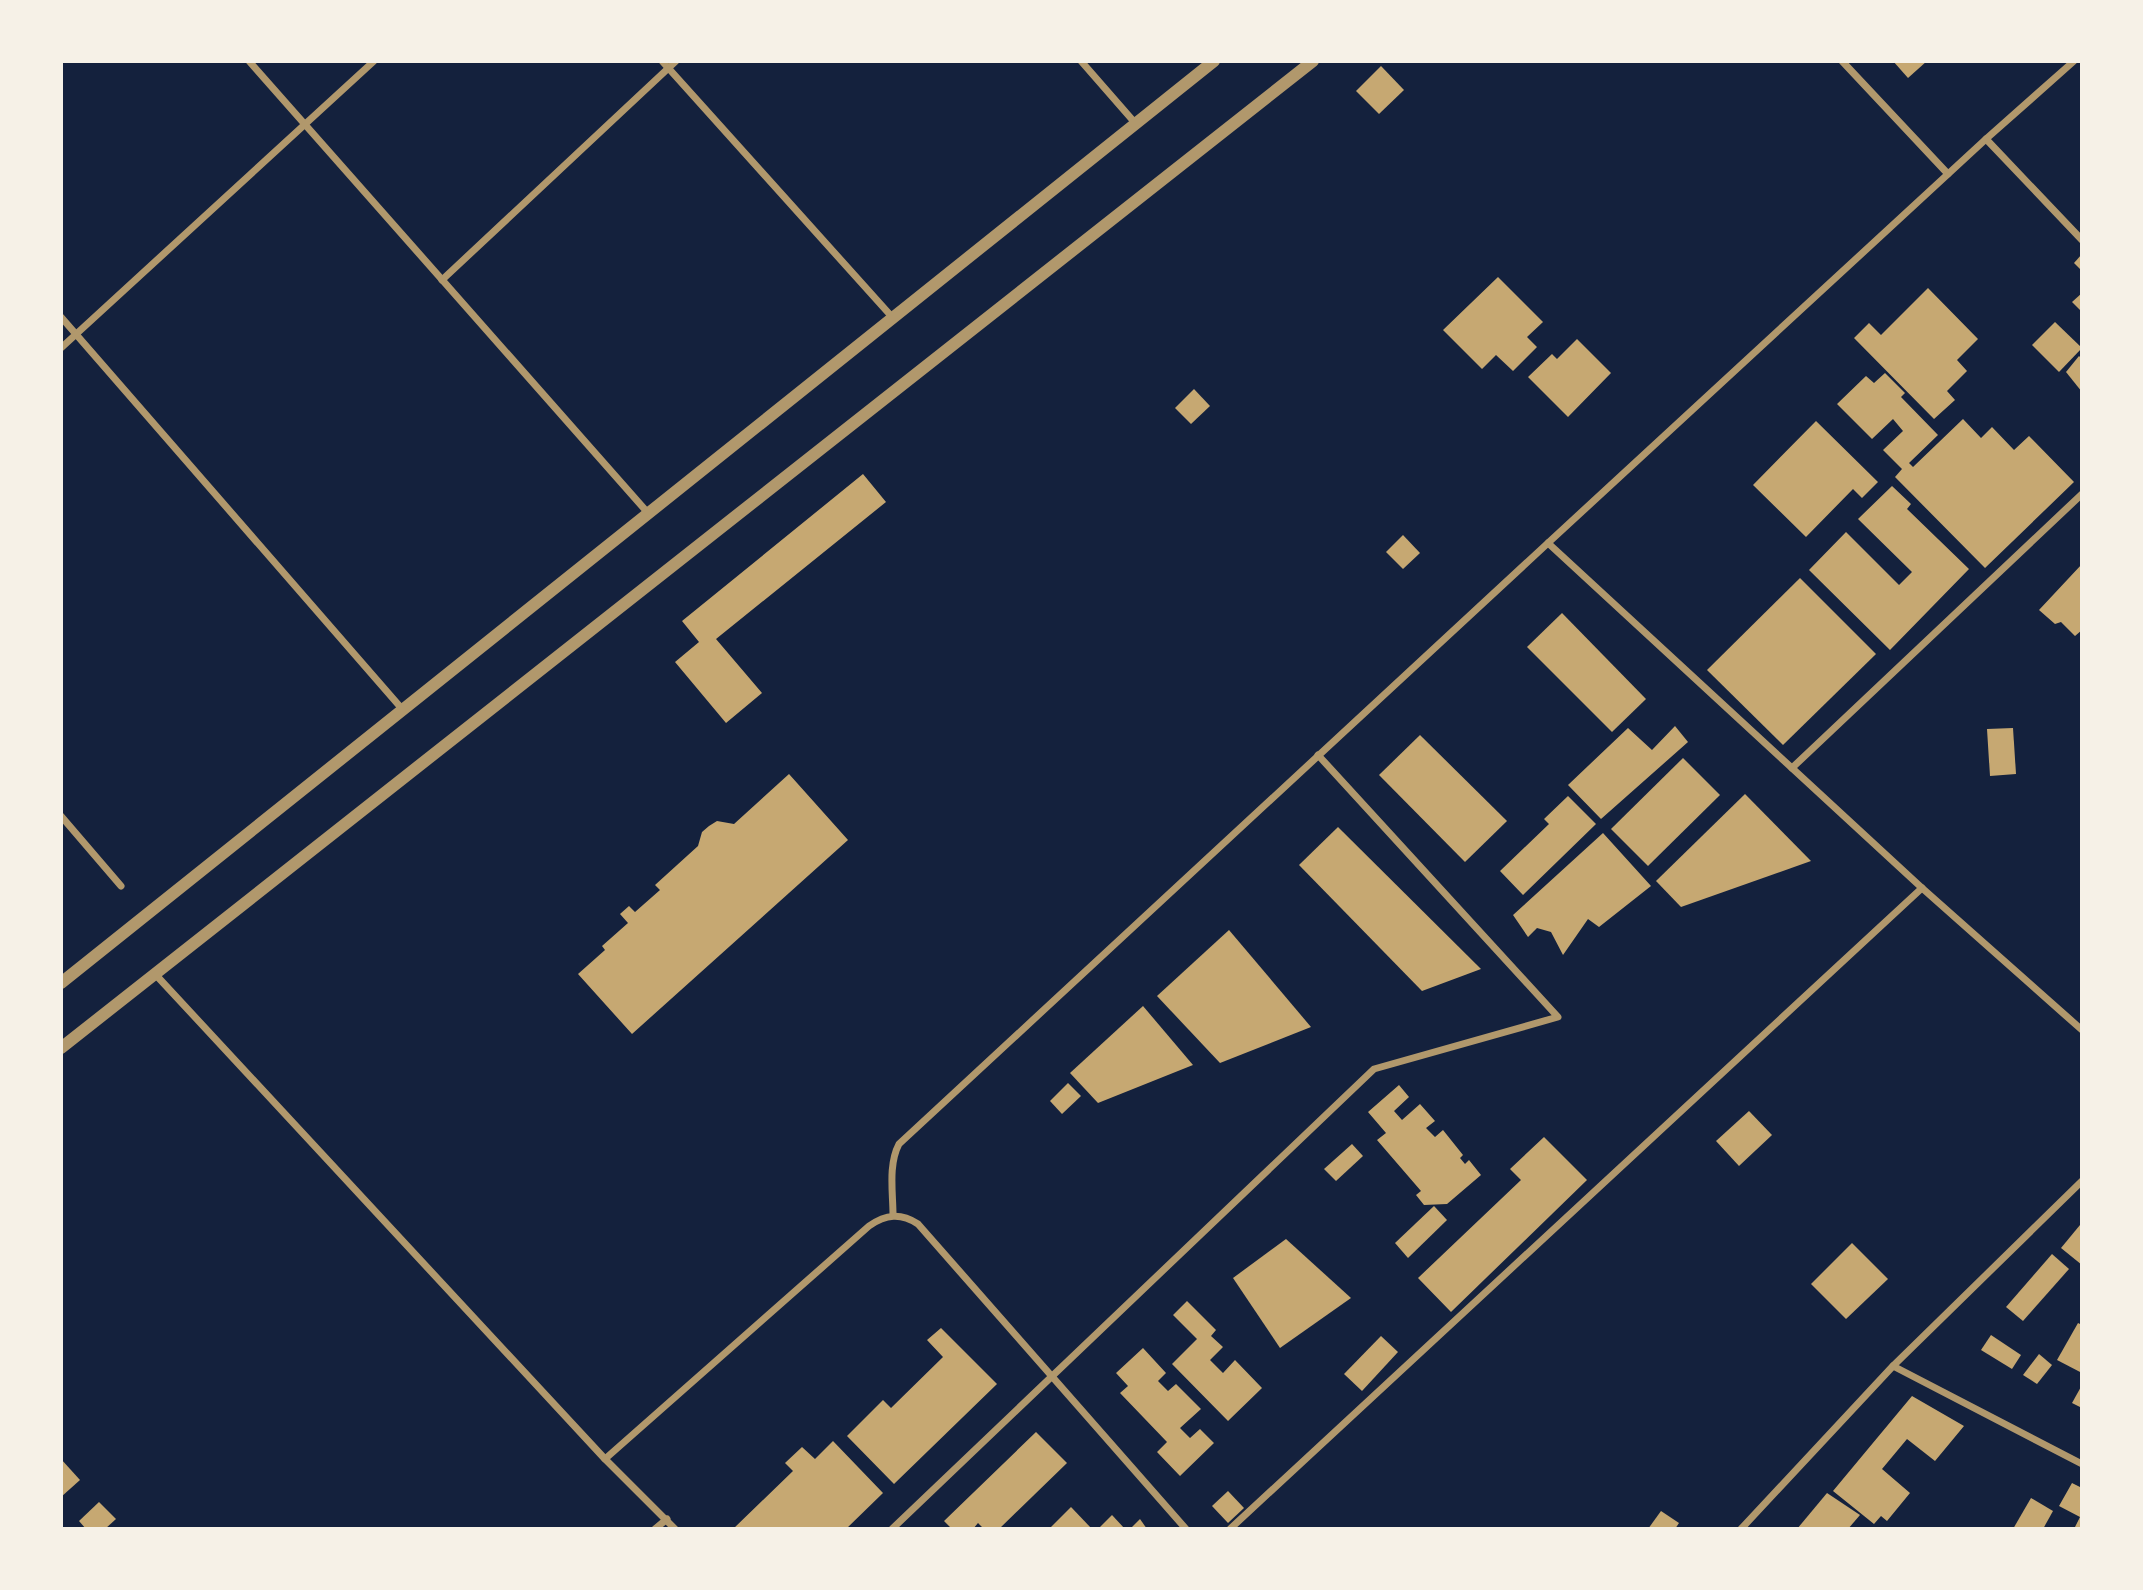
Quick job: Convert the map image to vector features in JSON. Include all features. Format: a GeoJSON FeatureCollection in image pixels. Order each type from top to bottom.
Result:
{"type":"FeatureCollection","features":[{"type":"Feature","properties":{"kind":"street"},"geometry":{"type":"LineString","coordinates":[[249,61],[648,513]]}},
{"type":"Feature","properties":{"kind":"street"},"geometry":{"type":"LineString","coordinates":[[61,348],[374,61]]}},
{"type":"Feature","properties":{"kind":"street"},"geometry":{"type":"LineString","coordinates":[[662,61],[893,318]]}},
{"type":"Feature","properties":{"kind":"street"},"geometry":{"type":"LineString","coordinates":[[442,280],[676,61]]}},
{"type":"Feature","properties":{"kind":"street"},"geometry":{"type":"LineString","coordinates":[[1081,61],[1136,124]]}},
{"type":"Feature","properties":{"kind":"street"},"geometry":{"type":"LineString","coordinates":[[61,983],[1214,61]]}},
{"type":"Feature","properties":{"kind":"street"},"geometry":{"type":"LineString","coordinates":[[61,1048],[1313,61]]}},
{"type":"Feature","properties":{"kind":"street"},"geometry":{"type":"LineString","coordinates":[[1842,61],[1948,174]]}},
{"type":"Feature","properties":{"kind":"street"},"geometry":{"type":"LineString","coordinates":[[893,1215],[892,1170],[899,1144],[1948,174],[2074,61]]}},
{"type":"Feature","properties":{"kind":"street"},"geometry":{"type":"LineString","coordinates":[[1986,139],[2082,240]]}},
{"type":"Feature","properties":{"kind":"street"},"geometry":{"type":"LineString","coordinates":[[61,317],[403,710]]}},
{"type":"Feature","properties":{"kind":"street"},"geometry":{"type":"LineString","coordinates":[[1792,768],[2082,494]]}},
{"type":"Feature","properties":{"kind":"street"},"geometry":{"type":"LineString","coordinates":[[1548,543],[1922,888],[2082,1030]]}},
{"type":"Feature","properties":{"kind":"street"},"geometry":{"type":"LineString","coordinates":[[892,1529],[1374,1069],[1558,1017],[1318,755]]}},
{"type":"Feature","properties":{"kind":"street"},"geometry":{"type":"LineString","coordinates":[[61,816],[121,886]]}},
{"type":"Feature","properties":{"kind":"street"},"geometry":{"type":"LineString","coordinates":[[1230,1529],[1922,888]]}},
{"type":"Feature","properties":{"kind":"street"},"geometry":{"type":"LineString","coordinates":[[155,974],[605,1459],[675,1529]]}},
{"type":"Feature","properties":{"kind":"street"},"geometry":{"type":"LineString","coordinates":[[1741,1529],[1893,1366],[2082,1181]]}},
{"type":"Feature","properties":{"kind":"street"},"geometry":{"type":"LineString","coordinates":[[605,1459],[869,1226],[879,1219],[893,1215],[906,1217],[918,1224],[1186,1529]]}},
{"type":"Feature","properties":{"kind":"street"},"geometry":{"type":"LineString","coordinates":[[1893,1366],[2082,1464]]}},
{"type":"Feature","properties":{"kind":"street"},"geometry":{"type":"LineString","coordinates":[[655,1529],[667,1519]]}},
{"type":"Feature","properties":{"kind":"building"},"geometry":{"type":"Polygon","coordinates":[[[1893,61],[1927,61],[1908,78],[1893,61]]]}},
{"type":"Feature","properties":{"kind":"building"},"geometry":{"type":"Polygon","coordinates":[[[1381,66],[1404,90],[1379,114],[1356,91],[1381,66]]]}},
{"type":"Feature","properties":{"kind":"building"},"geometry":{"type":"Polygon","coordinates":[[[2082,254],[2082,271],[2074,263],[2082,254]]]}},
{"type":"Feature","properties":{"kind":"building"},"geometry":{"type":"Polygon","coordinates":[[[1498,277],[1543,322],[1527,337],[1537,347],[1513,371],[1496,355],[1482,369],[1443,330],[1498,277]]]}},
{"type":"Feature","properties":{"kind":"building"},"geometry":{"type":"Polygon","coordinates":[[[1928,288],[1978,339],[1957,360],[1967,371],[1947,391],[1955,400],[1934,419],[1854,338],[1869,323],[1881,335],[1928,288]]]}},
{"type":"Feature","properties":{"kind":"building"},"geometry":{"type":"Polygon","coordinates":[[[2082,293],[2082,312],[2072,302],[2082,293]]]}},
{"type":"Feature","properties":{"kind":"building"},"geometry":{"type":"Polygon","coordinates":[[[2055,322],[2082,348],[2059,372],[2032,345],[2055,322]]]}},
{"type":"Feature","properties":{"kind":"building"},"geometry":{"type":"Polygon","coordinates":[[[1577,339],[1611,373],[1568,417],[1528,377],[1552,354],[1557,359],[1577,339]]]}},
{"type":"Feature","properties":{"kind":"building"},"geometry":{"type":"Polygon","coordinates":[[[2079,356],[2082,359],[2082,392],[2066,372],[2079,356]]]}},
{"type":"Feature","properties":{"kind":"building"},"geometry":{"type":"Polygon","coordinates":[[[1885,373],[1905,393],[1901,397],[1938,435],[1909,463],[1913,467],[1963,419],[1981,438],[1992,427],[2014,450],[2029,436],[2074,482],[1985,568],[1895,477],[1902,469],[1883,450],[1903,431],[1893,419],[1872,439],[1837,404],[1866,376],[1874,383],[1885,373]]]}},
{"type":"Feature","properties":{"kind":"building"},"geometry":{"type":"Polygon","coordinates":[[[1194,389],[1210,406],[1191,424],[1175,408],[1194,389]]]}},
{"type":"Feature","properties":{"kind":"building"},"geometry":{"type":"Polygon","coordinates":[[[1816,421],[1878,482],[1862,498],[1853,489],[1806,537],[1753,485],[1816,421]]]}},
{"type":"Feature","properties":{"kind":"building"},"geometry":{"type":"Polygon","coordinates":[[[863,474],[886,502],[716,639],[762,693],[726,723],[675,662],[699,642],[682,621],[863,474]]]}},
{"type":"Feature","properties":{"kind":"building"},"geometry":{"type":"Polygon","coordinates":[[[1892,486],[1911,504],[1907,509],[1969,569],[1890,650],[1809,570],[1846,532],[1899,585],[1912,572],[1858,519],[1892,486]]]}},
{"type":"Feature","properties":{"kind":"building"},"geometry":{"type":"Polygon","coordinates":[[[1403,535],[1420,553],[1403,569],[1386,552],[1403,535]]]}},
{"type":"Feature","properties":{"kind":"building"},"geometry":{"type":"Polygon","coordinates":[[[2082,564],[2082,630],[2075,636],[2061,622],[2055,624],[2039,610],[2082,564]]]}},
{"type":"Feature","properties":{"kind":"building"},"geometry":{"type":"Polygon","coordinates":[[[1800,578],[1876,654],[1783,745],[1707,670],[1800,578]]]}},
{"type":"Feature","properties":{"kind":"building"},"geometry":{"type":"Polygon","coordinates":[[[1562,613],[1646,699],[1612,732],[1527,647],[1562,613]]]}},
{"type":"Feature","properties":{"kind":"building"},"geometry":{"type":"Polygon","coordinates":[[[1675,726],[1688,742],[1601,819],[1568,785],[1628,728],[1652,750],[1675,726]]]}},
{"type":"Feature","properties":{"kind":"building"},"geometry":{"type":"Polygon","coordinates":[[[2013,728],[2016,774],[1990,776],[1987,729],[2013,728]]]}},
{"type":"Feature","properties":{"kind":"building"},"geometry":{"type":"Polygon","coordinates":[[[1420,735],[1507,821],[1465,862],[1379,775],[1420,735]]]}},
{"type":"Feature","properties":{"kind":"building"},"geometry":{"type":"Polygon","coordinates":[[[1683,758],[1720,795],[1648,866],[1611,829],[1683,758]]]}},
{"type":"Feature","properties":{"kind":"building"},"geometry":{"type":"Polygon","coordinates":[[[789,774],[848,840],[632,1034],[578,974],[605,950],[602,946],[628,923],[620,914],[629,906],[635,912],[660,890],[655,885],[698,846],[702,832],[717,821],[734,824],[789,774]]]}},
{"type":"Feature","properties":{"kind":"building"},"geometry":{"type":"Polygon","coordinates":[[[1745,794],[1811,861],[1681,907],[1656,881],[1745,794]]]}},
{"type":"Feature","properties":{"kind":"building"},"geometry":{"type":"Polygon","coordinates":[[[1568,796],[1596,824],[1523,895],[1500,871],[1549,824],[1544,819],[1568,796]]]}},
{"type":"Feature","properties":{"kind":"building"},"geometry":{"type":"Polygon","coordinates":[[[1338,827],[1481,969],[1422,991],[1299,865],[1338,827]]]}},
{"type":"Feature","properties":{"kind":"building"},"geometry":{"type":"Polygon","coordinates":[[[1603,833],[1651,886],[1599,927],[1588,919],[1563,955],[1551,932],[1537,928],[1528,937],[1513,915],[1603,833]]]}},
{"type":"Feature","properties":{"kind":"building"},"geometry":{"type":"Polygon","coordinates":[[[1229,930],[1311,1027],[1220,1063],[1157,996],[1229,930]]]}},
{"type":"Feature","properties":{"kind":"building"},"geometry":{"type":"Polygon","coordinates":[[[1143,1006],[1193,1065],[1098,1103],[1070,1073],[1143,1006]]]}},
{"type":"Feature","properties":{"kind":"building"},"geometry":{"type":"Polygon","coordinates":[[[1068,1083],[1081,1096],[1062,1114],[1050,1101],[1068,1083]]]}},
{"type":"Feature","properties":{"kind":"building"},"geometry":{"type":"Polygon","coordinates":[[[1399,1085],[1409,1097],[1394,1111],[1402,1120],[1420,1104],[1435,1121],[1426,1128],[1435,1137],[1443,1130],[1463,1155],[1460,1158],[1465,1164],[1469,1160],[1481,1175],[1447,1204],[1424,1205],[1416,1195],[1421,1191],[1377,1140],[1386,1133],[1368,1112],[1399,1085]]]}},
{"type":"Feature","properties":{"kind":"building"},"geometry":{"type":"Polygon","coordinates":[[[1749,1111],[1772,1135],[1739,1166],[1716,1141],[1749,1111]]]}},
{"type":"Feature","properties":{"kind":"building"},"geometry":{"type":"Polygon","coordinates":[[[1544,1137],[1587,1180],[1451,1312],[1418,1278],[1521,1180],[1510,1169],[1544,1137]]]}},
{"type":"Feature","properties":{"kind":"building"},"geometry":{"type":"Polygon","coordinates":[[[1352,1144],[1363,1156],[1336,1181],[1324,1169],[1352,1144]]]}},
{"type":"Feature","properties":{"kind":"building"},"geometry":{"type":"Polygon","coordinates":[[[1434,1206],[1447,1220],[1408,1258],[1395,1243],[1434,1206]]]}},
{"type":"Feature","properties":{"kind":"building"},"geometry":{"type":"Polygon","coordinates":[[[2080,1225],[2082,1226],[2082,1265],[2061,1248],[2080,1225]]]}},
{"type":"Feature","properties":{"kind":"building"},"geometry":{"type":"Polygon","coordinates":[[[1286,1239],[1351,1298],[1280,1348],[1233,1278],[1286,1239]]]}},
{"type":"Feature","properties":{"kind":"building"},"geometry":{"type":"Polygon","coordinates":[[[1852,1243],[1888,1279],[1846,1319],[1811,1284],[1852,1243]]]}},
{"type":"Feature","properties":{"kind":"building"},"geometry":{"type":"Polygon","coordinates":[[[2052,1254],[2069,1269],[2023,1321],[2006,1307],[2052,1254]]]}},
{"type":"Feature","properties":{"kind":"building"},"geometry":{"type":"Polygon","coordinates":[[[1187,1301],[1216,1330],[1211,1336],[1223,1347],[1210,1360],[1223,1373],[1235,1360],[1262,1388],[1228,1421],[1172,1364],[1197,1339],[1173,1315],[1187,1301]]]}},
{"type":"Feature","properties":{"kind":"building"},"geometry":{"type":"Polygon","coordinates":[[[2078,1323],[2082,1325],[2082,1373],[2057,1360],[2078,1323]]]}},
{"type":"Feature","properties":{"kind":"building"},"geometry":{"type":"Polygon","coordinates":[[[941,1328],[997,1384],[894,1484],[847,1436],[883,1400],[891,1408],[943,1357],[927,1340],[941,1328]]]}},
{"type":"Feature","properties":{"kind":"building"},"geometry":{"type":"Polygon","coordinates":[[[1991,1335],[2021,1355],[2012,1369],[1981,1350],[1991,1335]]]}},
{"type":"Feature","properties":{"kind":"building"},"geometry":{"type":"Polygon","coordinates":[[[1381,1336],[1398,1352],[1362,1391],[1344,1374],[1381,1336]]]}},
{"type":"Feature","properties":{"kind":"building"},"geometry":{"type":"Polygon","coordinates":[[[1143,1348],[1166,1373],[1158,1381],[1168,1391],[1176,1384],[1201,1409],[1180,1428],[1190,1438],[1200,1429],[1214,1443],[1180,1476],[1157,1452],[1167,1442],[1120,1393],[1128,1386],[1116,1373],[1143,1348]]]}},
{"type":"Feature","properties":{"kind":"building"},"geometry":{"type":"Polygon","coordinates":[[[2039,1354],[2052,1365],[2037,1384],[2023,1375],[2039,1354]]]}},
{"type":"Feature","properties":{"kind":"building"},"geometry":{"type":"Polygon","coordinates":[[[2082,1385],[2082,1408],[2072,1403],[2082,1385]]]}},
{"type":"Feature","properties":{"kind":"building"},"geometry":{"type":"Polygon","coordinates":[[[1912,1396],[1964,1426],[1935,1461],[1907,1439],[1882,1469],[1910,1493],[1887,1521],[1881,1516],[1874,1524],[1833,1491],[1912,1396]]]}},
{"type":"Feature","properties":{"kind":"building"},"geometry":{"type":"Polygon","coordinates":[[[1036,1432],[1067,1463],[999,1529],[984,1529],[978,1523],[973,1529],[952,1529],[944,1521],[1036,1432]]]}},
{"type":"Feature","properties":{"kind":"building"},"geometry":{"type":"Polygon","coordinates":[[[833,1441],[883,1493],[846,1529],[733,1529],[793,1471],[785,1463],[802,1447],[815,1459],[833,1441]]]}},
{"type":"Feature","properties":{"kind":"building"},"geometry":{"type":"Polygon","coordinates":[[[61,1459],[80,1480],[61,1497],[61,1459]]]}},
{"type":"Feature","properties":{"kind":"building"},"geometry":{"type":"Polygon","coordinates":[[[2072,1483],[2082,1488],[2082,1529],[2074,1529],[2080,1517],[2059,1506],[2072,1483]]]}},
{"type":"Feature","properties":{"kind":"building"},"geometry":{"type":"Polygon","coordinates":[[[1228,1491],[1244,1508],[1228,1523],[1212,1506],[1228,1491]]]}},
{"type":"Feature","properties":{"kind":"building"},"geometry":{"type":"Polygon","coordinates":[[[1827,1493],[1860,1515],[1848,1529],[1797,1529],[1827,1493]]]}},
{"type":"Feature","properties":{"kind":"building"},"geometry":{"type":"Polygon","coordinates":[[[2031,1498],[2053,1511],[2043,1529],[2013,1529],[2031,1498]]]}},
{"type":"Feature","properties":{"kind":"building"},"geometry":{"type":"Polygon","coordinates":[[[99,1502],[116,1519],[105,1529],[86,1529],[79,1521],[99,1502]]]}},
{"type":"Feature","properties":{"kind":"building"},"geometry":{"type":"Polygon","coordinates":[[[1071,1507],[1092,1529],[1049,1529],[1071,1507]]]}},
{"type":"Feature","properties":{"kind":"building"},"geometry":{"type":"Polygon","coordinates":[[[1661,1511],[1679,1523],[1675,1529],[1648,1529],[1661,1511]]]}},
{"type":"Feature","properties":{"kind":"building"},"geometry":{"type":"Polygon","coordinates":[[[1112,1515],[1125,1529],[1098,1529],[1112,1515]]]}},
{"type":"Feature","properties":{"kind":"building"},"geometry":{"type":"Polygon","coordinates":[[[1140,1519],[1147,1529],[1130,1529],[1140,1519]]]}}]}
